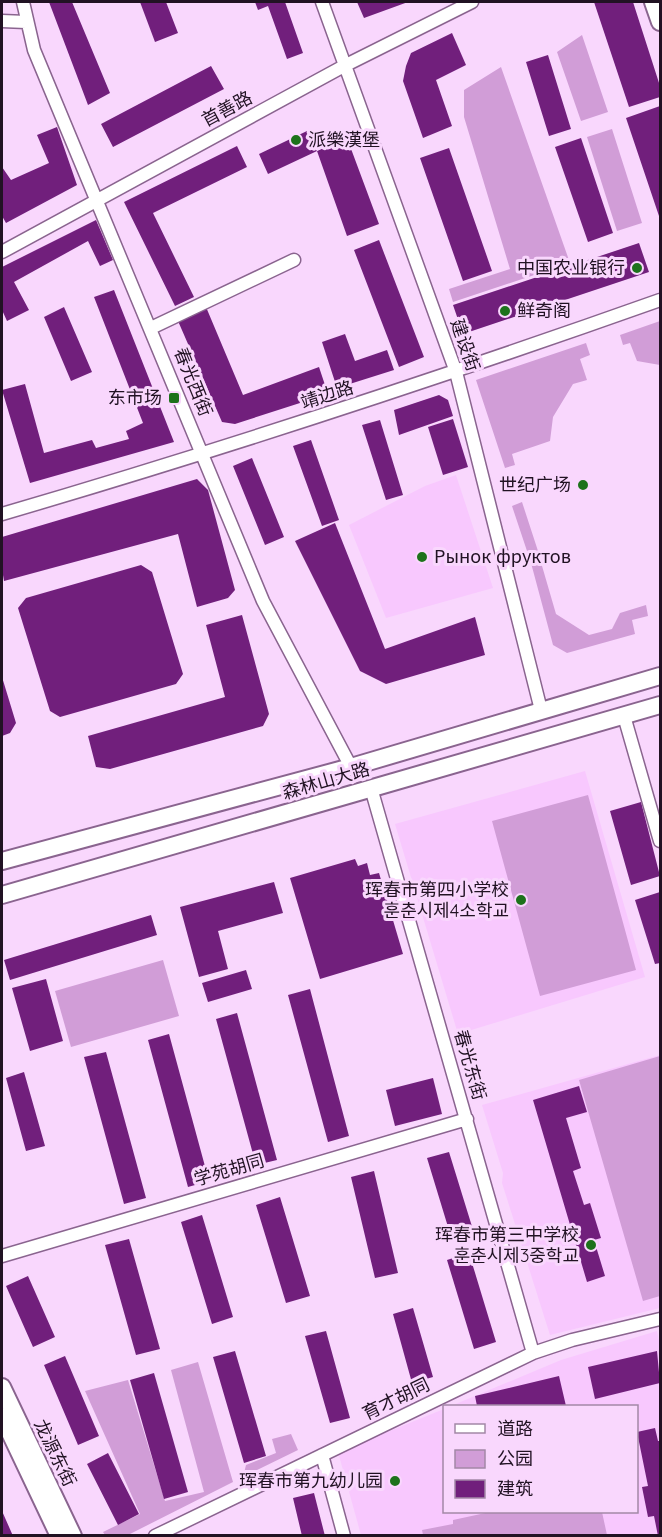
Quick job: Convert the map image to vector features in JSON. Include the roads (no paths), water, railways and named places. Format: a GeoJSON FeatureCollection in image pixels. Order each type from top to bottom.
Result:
{"type":"FeatureCollection","features":[{"type":"Feature","properties":{"kind":"main road"},"geometry":{"type":"LineString","coordinates":[[653,2],[660,22]]}},
{"type":"Feature","properties":{"kind":"main road","name":"森林山大路"},"geometry":{"type":"LineString","coordinates":[[2,861],[351,767],[660,676]]}},
{"type":"Feature","properties":{"kind":"main road","name":"森林山大路"},"geometry":{"type":"LineString","coordinates":[[2,895],[660,705]]}},
{"type":"Feature","properties":{"kind":"main road","name":"龙源东街"},"geometry":{"type":"LineString","coordinates":[[2,1387],[73,1536]]}},
{"type":"Feature","properties":{"kind":"main road","name":"龙源东街"},"geometry":{"type":"LineString","coordinates":[[2,1416],[59,1536]]}},
{"type":"Feature","properties":{"kind":"street","name":"春光西街"},"geometry":{"type":"LineString","coordinates":[[23,2],[34,50],[263,601],[351,767]]}},
{"type":"Feature","properties":{"kind":"street","name":"建设街"},"geometry":{"type":"LineString","coordinates":[[322,2],[456,372],[541,710]]}},
{"type":"Feature","properties":{"kind":"street","name":"首善路"},"geometry":{"type":"LineString","coordinates":[[2,252],[344,66],[472,2]]}},
{"type":"Feature","properties":{"kind":"street"},"geometry":{"type":"LineString","coordinates":[[2,21],[26,22]]}},
{"type":"Feature","properties":{"kind":"street"},"geometry":{"type":"LineString","coordinates":[[151,328],[294,260]]}},
{"type":"Feature","properties":{"kind":"street","name":"靖边路"},"geometry":{"type":"LineString","coordinates":[[2,513],[203,455],[456,372],[660,300]]}},
{"type":"Feature","properties":{"kind":"street"},"geometry":{"type":"LineString","coordinates":[[624,716],[660,841]]}},
{"type":"Feature","properties":{"kind":"street","name":"春光东街"},"geometry":{"type":"LineString","coordinates":[[371,788],[533,1353]]}},
{"type":"Feature","properties":{"kind":"street","name":"学苑胡同"},"geometry":{"type":"LineString","coordinates":[[2,1256],[467,1119]]}},
{"type":"Feature","properties":{"kind":"street","name":"育才胡同"},"geometry":{"type":"LineString","coordinates":[[156,1536],[533,1353],[572,1340],[660,1319]]}},
{"type":"Feature","properties":{"kind":"street"},"geometry":{"type":"LineString","coordinates":[[322,1455],[344,1536]]}},
{"type":"Feature","properties":{"kind":"place","name":"派樂漢堡"},"geometry":{"type":"Point","coordinates":[296,140]}},
{"type":"Feature","properties":{"kind":"place","name":"中国农业银行"},"geometry":{"type":"Point","coordinates":[637,268]}},
{"type":"Feature","properties":{"kind":"place","name":"鲜奇阁"},"geometry":{"type":"Point","coordinates":[505,311]}},
{"type":"Feature","properties":{"kind":"place","name":"东市场"},"geometry":{"type":"Point","coordinates":[174,398]}},
{"type":"Feature","properties":{"kind":"place","name":"世纪广场"},"geometry":{"type":"Point","coordinates":[583,485]}},
{"type":"Feature","properties":{"kind":"place","name":"Рынок фруктов"},"geometry":{"type":"Point","coordinates":[422,557]}},
{"type":"Feature","properties":{"kind":"place","name":"珲春市第四小学校 훈춘시제4소학교"},"geometry":{"type":"Point","coordinates":[521,900]}},
{"type":"Feature","properties":{"kind":"place","name":"珲春市第三中学校 훈춘시제3중학교"},"geometry":{"type":"Point","coordinates":[591,1245]}},
{"type":"Feature","properties":{"kind":"place","name":"珲春市第九幼儿园"},"geometry":{"type":"Point","coordinates":[395,1481]}}]}
